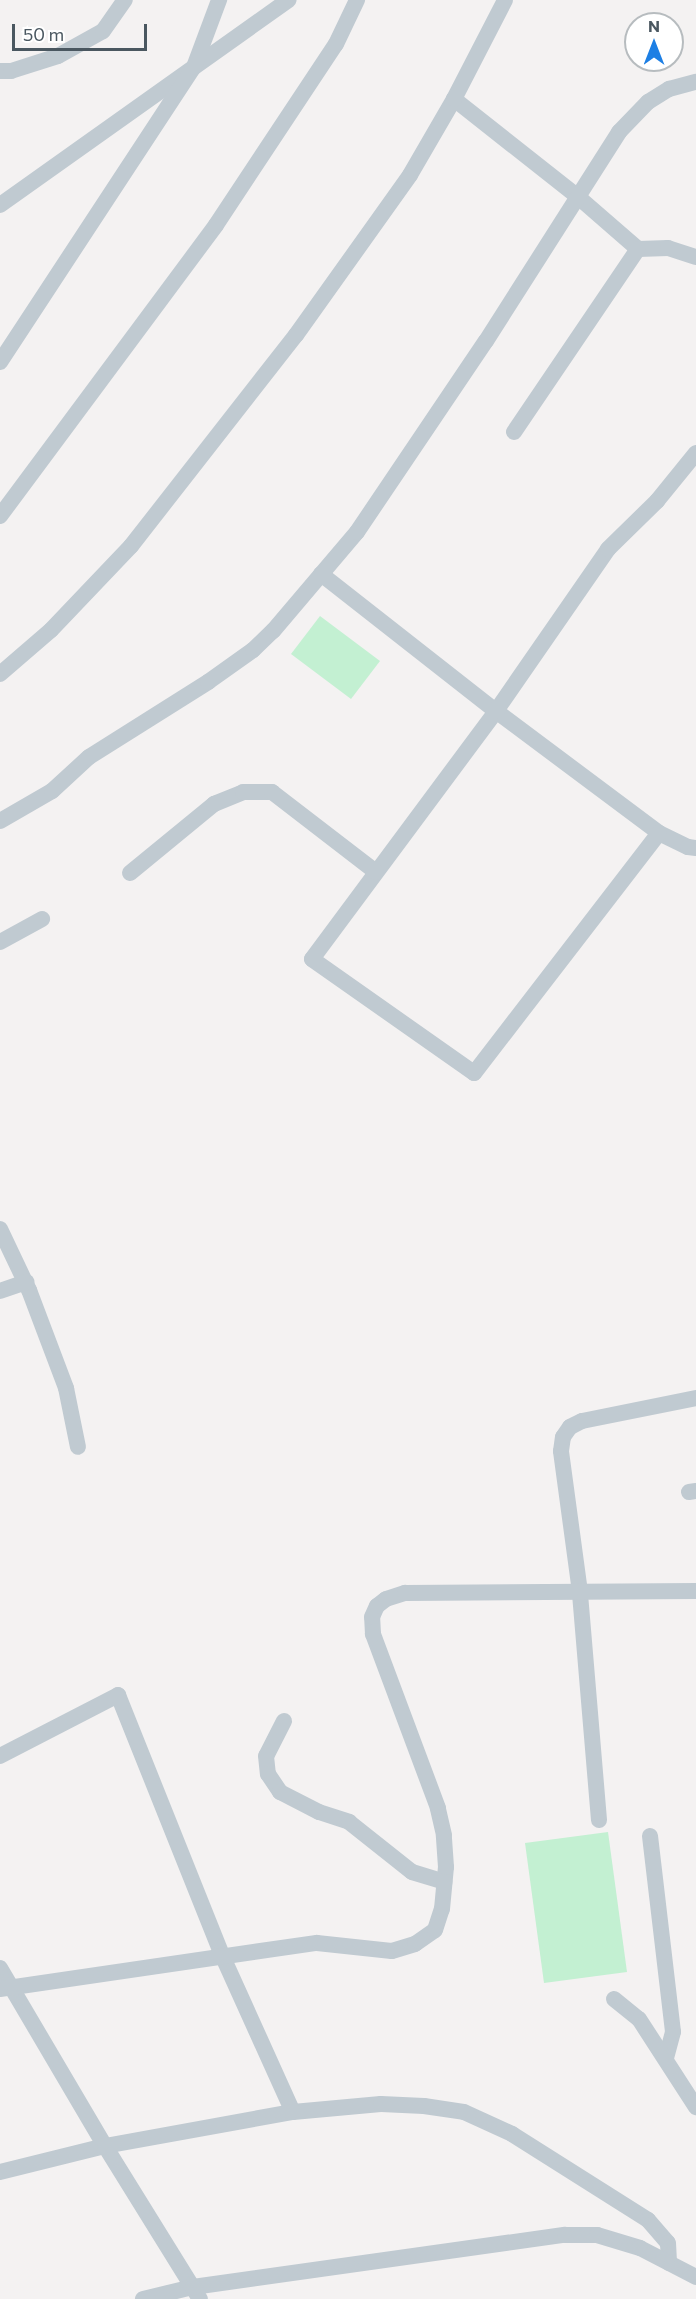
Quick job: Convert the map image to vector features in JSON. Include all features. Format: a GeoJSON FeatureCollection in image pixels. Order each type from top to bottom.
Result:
{"type":"FeatureCollection","features":[{"type":"Feature","properties":{"kind":"street"},"geometry":{"type":"LineString","coordinates":[[0,71],[11,71],[58,56],[102,31],[125,0]]}},
{"type":"Feature","properties":{"kind":"street"},"geometry":{"type":"LineString","coordinates":[[0,362],[194,67],[219,0]]}},
{"type":"Feature","properties":{"kind":"street"},"geometry":{"type":"LineString","coordinates":[[0,205],[288,0]]}},
{"type":"Feature","properties":{"kind":"street"},"geometry":{"type":"LineString","coordinates":[[0,516],[216,225],[336,44],[357,0]]}},
{"type":"Feature","properties":{"kind":"street"},"geometry":{"type":"LineString","coordinates":[[0,675],[51,630],[131,546],[296,335],[410,175],[454,99],[505,0]]}},
{"type":"Feature","properties":{"kind":"street"},"geometry":{"type":"LineString","coordinates":[[0,821],[52,791],[73,770],[112,741],[208,682],[253,650],[364,523],[486,341],[619,132],[648,102],[669,89],[696,82]]}},
{"type":"Feature","properties":{"kind":"street"},"geometry":{"type":"LineString","coordinates":[[454,99],[577,196],[638,249],[668,248],[696,257]]}},
{"type":"Feature","properties":{"kind":"street"},"geometry":{"type":"LineString","coordinates":[[514,432],[638,249]]}},
{"type":"Feature","properties":{"kind":"street"},"geometry":{"type":"LineString","coordinates":[[659,833],[474,1072],[312,959],[496,711],[608,549],[657,501],[696,453]]}},
{"type":"Feature","properties":{"kind":"street"},"geometry":{"type":"LineString","coordinates":[[321,574],[496,711],[659,833],[688,847],[696,848]]}},
{"type":"Feature","properties":{"kind":"street"},"geometry":{"type":"LineString","coordinates":[[130,873],[214,804],[243,792],[272,792],[376,872]]}},
{"type":"Feature","properties":{"kind":"street"},"geometry":{"type":"LineString","coordinates":[[0,942],[42,919]]}},
{"type":"Feature","properties":{"kind":"street"},"geometry":{"type":"LineString","coordinates":[[0,1229],[26,1282],[66,1388],[78,1447]]}},
{"type":"Feature","properties":{"kind":"street"},"geometry":{"type":"LineString","coordinates":[[0,1291],[26,1282]]}},
{"type":"Feature","properties":{"kind":"street"},"geometry":{"type":"LineString","coordinates":[[599,1820],[580,1592],[561,1451],[563,1437],[570,1427],[582,1421],[696,1398]]}},
{"type":"Feature","properties":{"kind":"street"},"geometry":{"type":"LineString","coordinates":[[5,1988],[317,1943],[392,1951],[415,1944],[435,1930],[442,1909],[445,1882],[444,1835],[438,1808],[373,1634],[372,1617],[377,1605],[386,1599],[405,1593],[696,1591]]}},
{"type":"Feature","properties":{"kind":"street"},"geometry":{"type":"LineString","coordinates":[[0,1756],[118,1695],[222,1955],[293,2112]]}},
{"type":"Feature","properties":{"kind":"street"},"geometry":{"type":"LineString","coordinates":[[284,1722],[266,1756],[268,1774],[280,1792],[319,1812],[349,1822],[412,1872],[445,1882]]}},
{"type":"Feature","properties":{"kind":"street"},"geometry":{"type":"LineString","coordinates":[[650,1836],[673,2032],[666,2059]]}},
{"type":"Feature","properties":{"kind":"street"},"geometry":{"type":"LineString","coordinates":[[0,1968],[5,1988],[197,2293]]}},
{"type":"Feature","properties":{"kind":"street"},"geometry":{"type":"LineString","coordinates":[[614,1999],[639,2019],[696,2107]]}},
{"type":"Feature","properties":{"kind":"street"},"geometry":{"type":"LineString","coordinates":[[0,2172],[105,2146],[293,2112],[381,2104],[424,2106],[464,2112],[512,2134],[648,2220],[668,2243],[669,2263]]}},
{"type":"Feature","properties":{"kind":"street"},"geometry":{"type":"LineString","coordinates":[[144,2299],[197,2293],[565,2235],[597,2235],[640,2248],[696,2277]]}},
{"type":"Feature","properties":{"kind":"green space"},"geometry":{"type":"Polygon","coordinates":[[[320,616],[380,661],[351,699],[291,654],[320,616]]]}},
{"type":"Feature","properties":{"kind":"green space"},"geometry":{"type":"Polygon","coordinates":[[[608,1832],[627,1972],[544,1983],[525,1843],[608,1832]]]}}]}
